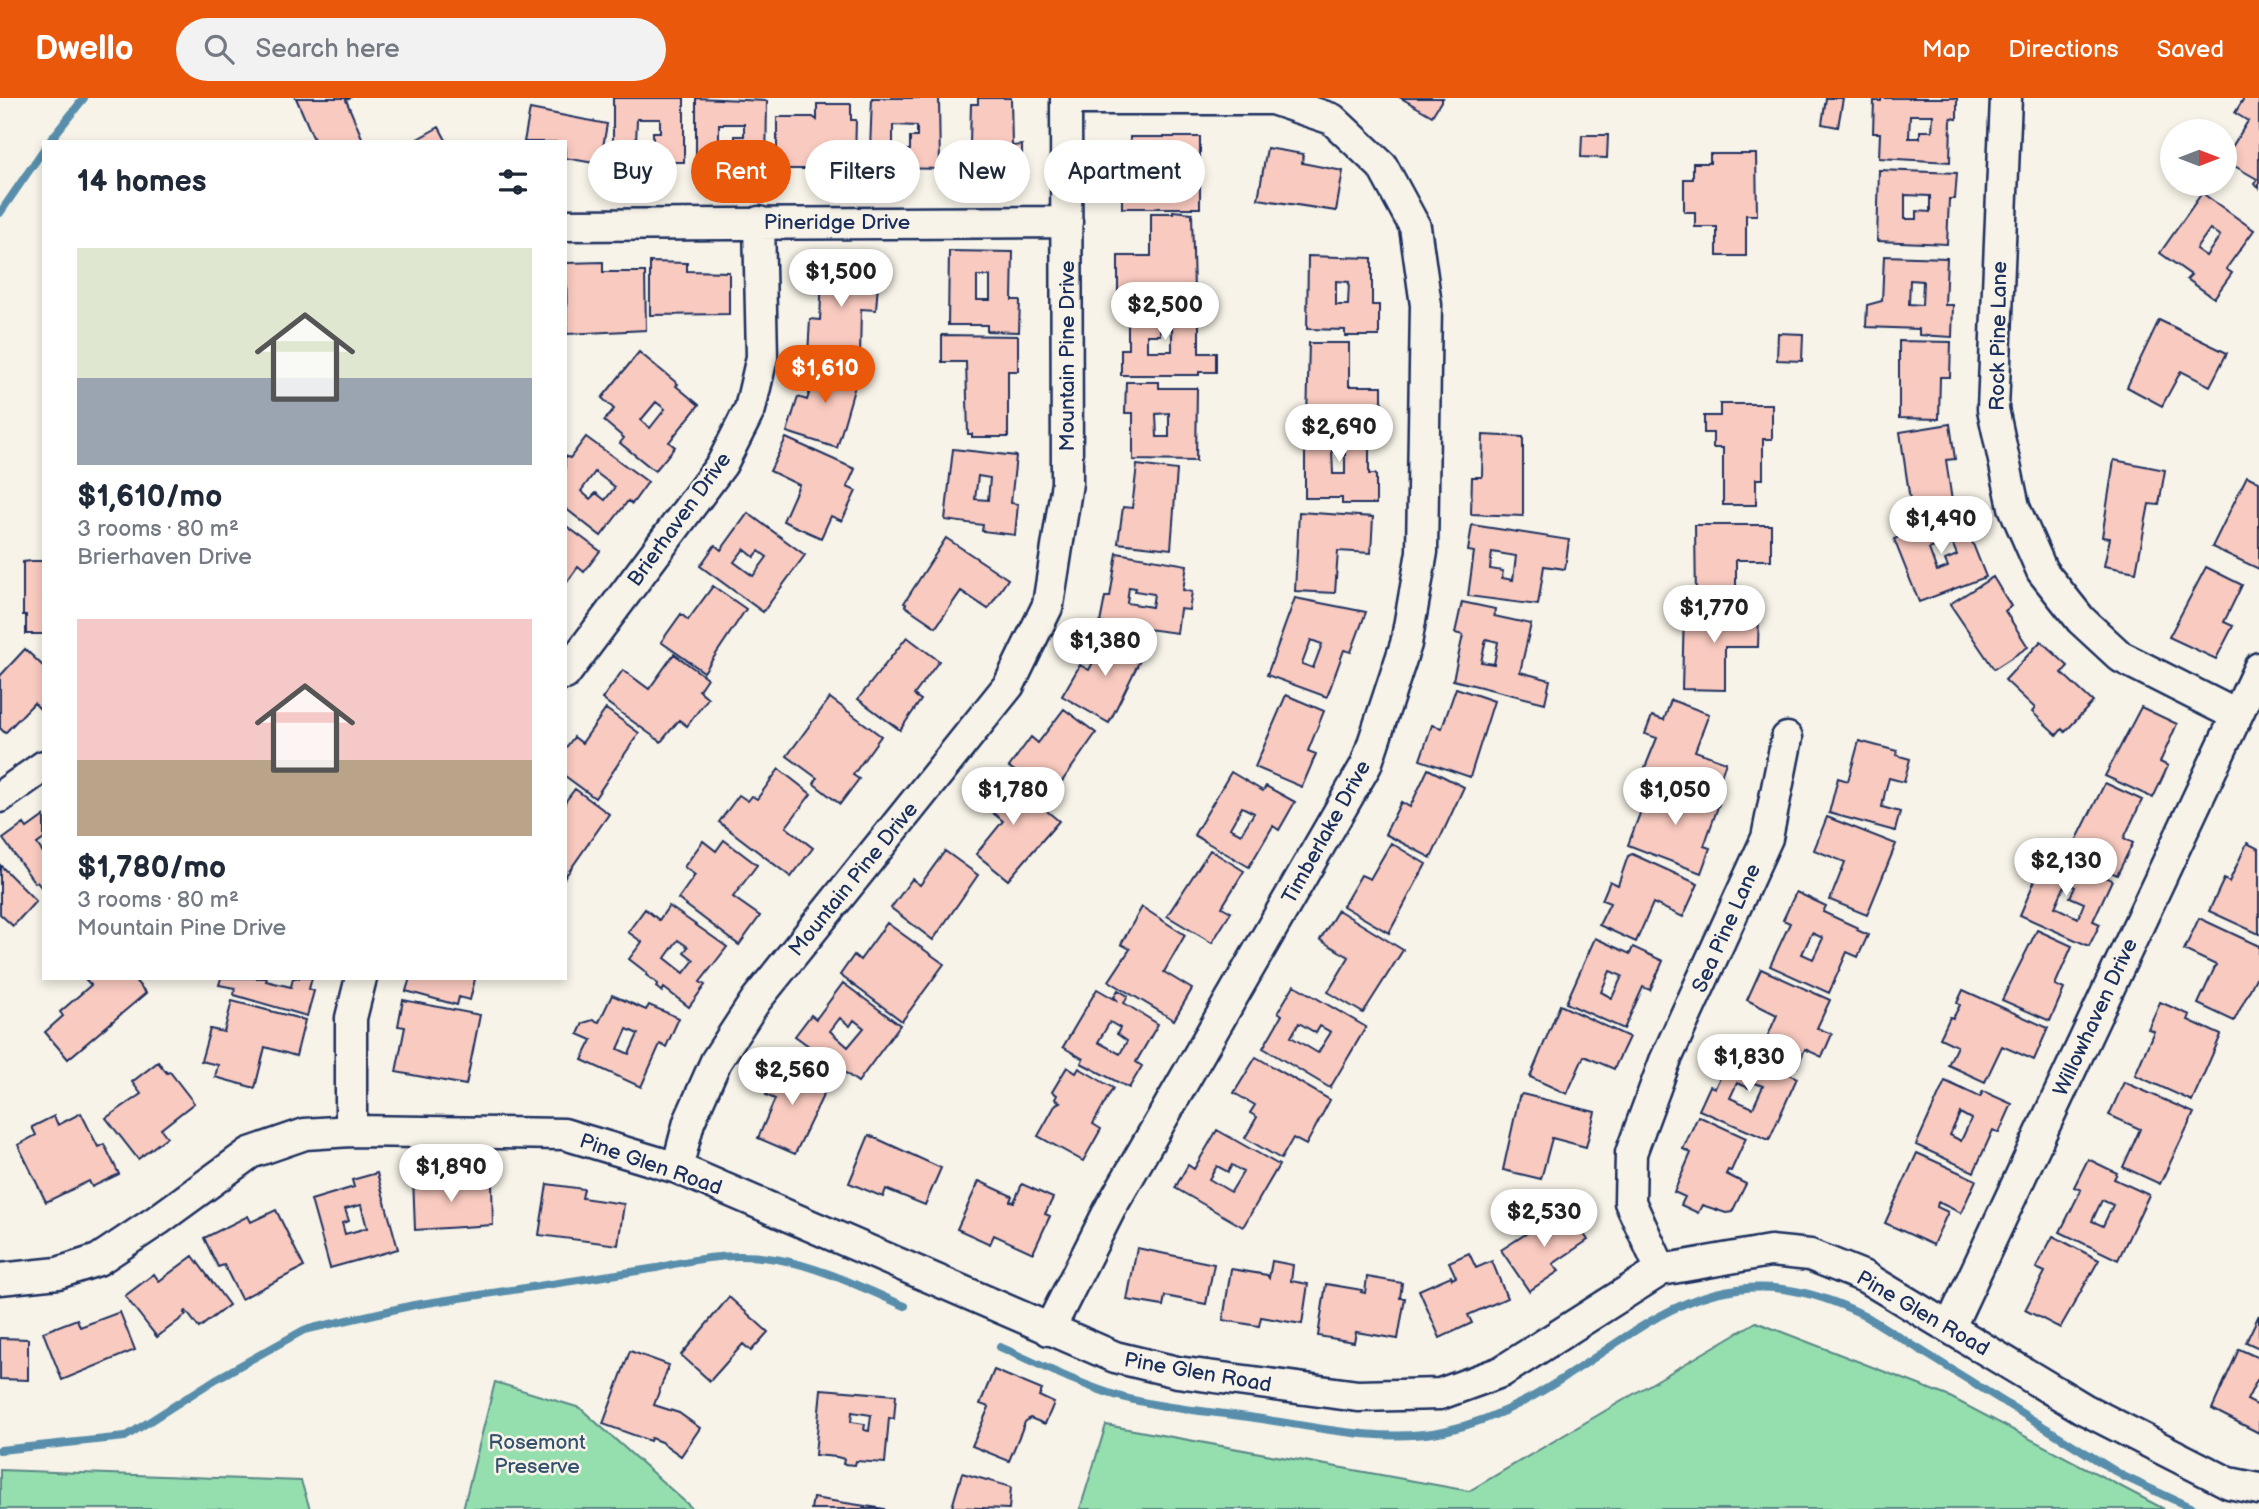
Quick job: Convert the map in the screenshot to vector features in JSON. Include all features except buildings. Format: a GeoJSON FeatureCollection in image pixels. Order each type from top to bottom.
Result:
{"type":"FeatureCollection","features":[{"type":"Feature","properties":{"kind":"street","name":"Mountain Pine Drive"},"geometry":{"type":"LineString","coordinates":[[677,1168],[689,1122],[716,1061],[756,1000],[1009,685],[1048,605],[1066,482],[1066,98]]}},
{"type":"Feature","properties":{"kind":"street","name":"Timberlake Drive"},"geometry":{"type":"LineString","coordinates":[[1049,1330],[1111,1208],[1366,765],[1406,644],[1422,552],[1426,319],[1415,226],[1382,166],[1332,119],[1272,99],[1066,98]]}},
{"type":"Feature","properties":{"kind":"street","name":"Rock Pine Lane"},"geometry":{"type":"LineString","coordinates":[[2006,98],[1993,409],[2014,507],[2042,571],[2081,620],[2120,657],[2236,715]]}},
{"type":"Feature","properties":{"kind":"street","name":"Brierhaven Drive"},"geometry":{"type":"LineString","coordinates":[[567,671],[722,464],[750,409],[762,357],[759,222]]}},
{"type":"Feature","properties":{"kind":"street","name":"Pineridge Drive"},"geometry":{"type":"LineString","coordinates":[[567,225],[1066,222]]}},
{"type":"Feature","properties":{"kind":"street","name":"Willowhaven Drive"},"geometry":{"type":"LineString","coordinates":[[1950,1327],[2259,668]]}},
{"type":"Feature","properties":{"kind":"street","name":"Sea Pine Lane"},"geometry":{"type":"LineString","coordinates":[[1661,1270],[1630,1202],[1631,1153],[1665,1061],[1767,838],[1787,738]]}},
{"type":"Feature","properties":{"kind":"street"},"geometry":{"type":"LineString","coordinates":[[0,797],[42,767]]}},
{"type":"Feature","properties":{"kind":"street"},"geometry":{"type":"LineString","coordinates":[[351,1132],[351,1018],[360,980]]}},
{"type":"Feature","properties":{"kind":"street","name":"Pine Glen Road"},"geometry":{"type":"LineString","coordinates":[[0,1279],[58,1273],[98,1260],[159,1220],[250,1153],[305,1134],[564,1134],[677,1168],[1115,1357],[1177,1372],[1359,1396],[1440,1394],[1502,1372],[1661,1270],[1770,1251],[1810,1255],[1866,1277],[2084,1409],[2229,1483],[2259,1489]]}},
{"type":"Feature","properties":{"kind":"green space"},"geometry":{"type":"Polygon","coordinates":[[[1756,1322],[1950,1397],[2164,1509],[1080,1509],[1106,1425],[1469,1491],[1756,1322]]]}},
{"type":"Feature","properties":{"kind":"green space","name":"Rosemont Preserve"},"geometry":{"type":"Polygon","coordinates":[[[495,1382],[580,1408],[693,1509],[463,1509],[495,1382]]]}},
{"type":"Feature","properties":{"kind":"green space"},"geometry":{"type":"Polygon","coordinates":[[[0,1470],[301,1481],[310,1509],[0,1509],[0,1470]]]}},
{"type":"Feature","properties":{"kind":"waterway"},"geometry":{"type":"LineString","coordinates":[[51,140],[84,98]]}},
{"type":"Feature","properties":{"kind":"waterway"},"geometry":{"type":"LineString","coordinates":[[0,213],[42,152]]}},
{"type":"Feature","properties":{"kind":"waterway"},"geometry":{"type":"LineString","coordinates":[[0,1450],[125,1437],[216,1379],[304,1330],[414,1305],[695,1260],[728,1256],[785,1261],[841,1278],[905,1306]]}},
{"type":"Feature","properties":{"kind":"waterway"},"geometry":{"type":"LineString","coordinates":[[1000,1347],[1088,1386],[1150,1404],[1346,1432],[1396,1436],[1444,1431],[1502,1412],[1553,1384],[1645,1324],[1692,1301],[1742,1288],[1798,1292],[1864,1315],[2123,1476],[2194,1509]]}}]}
